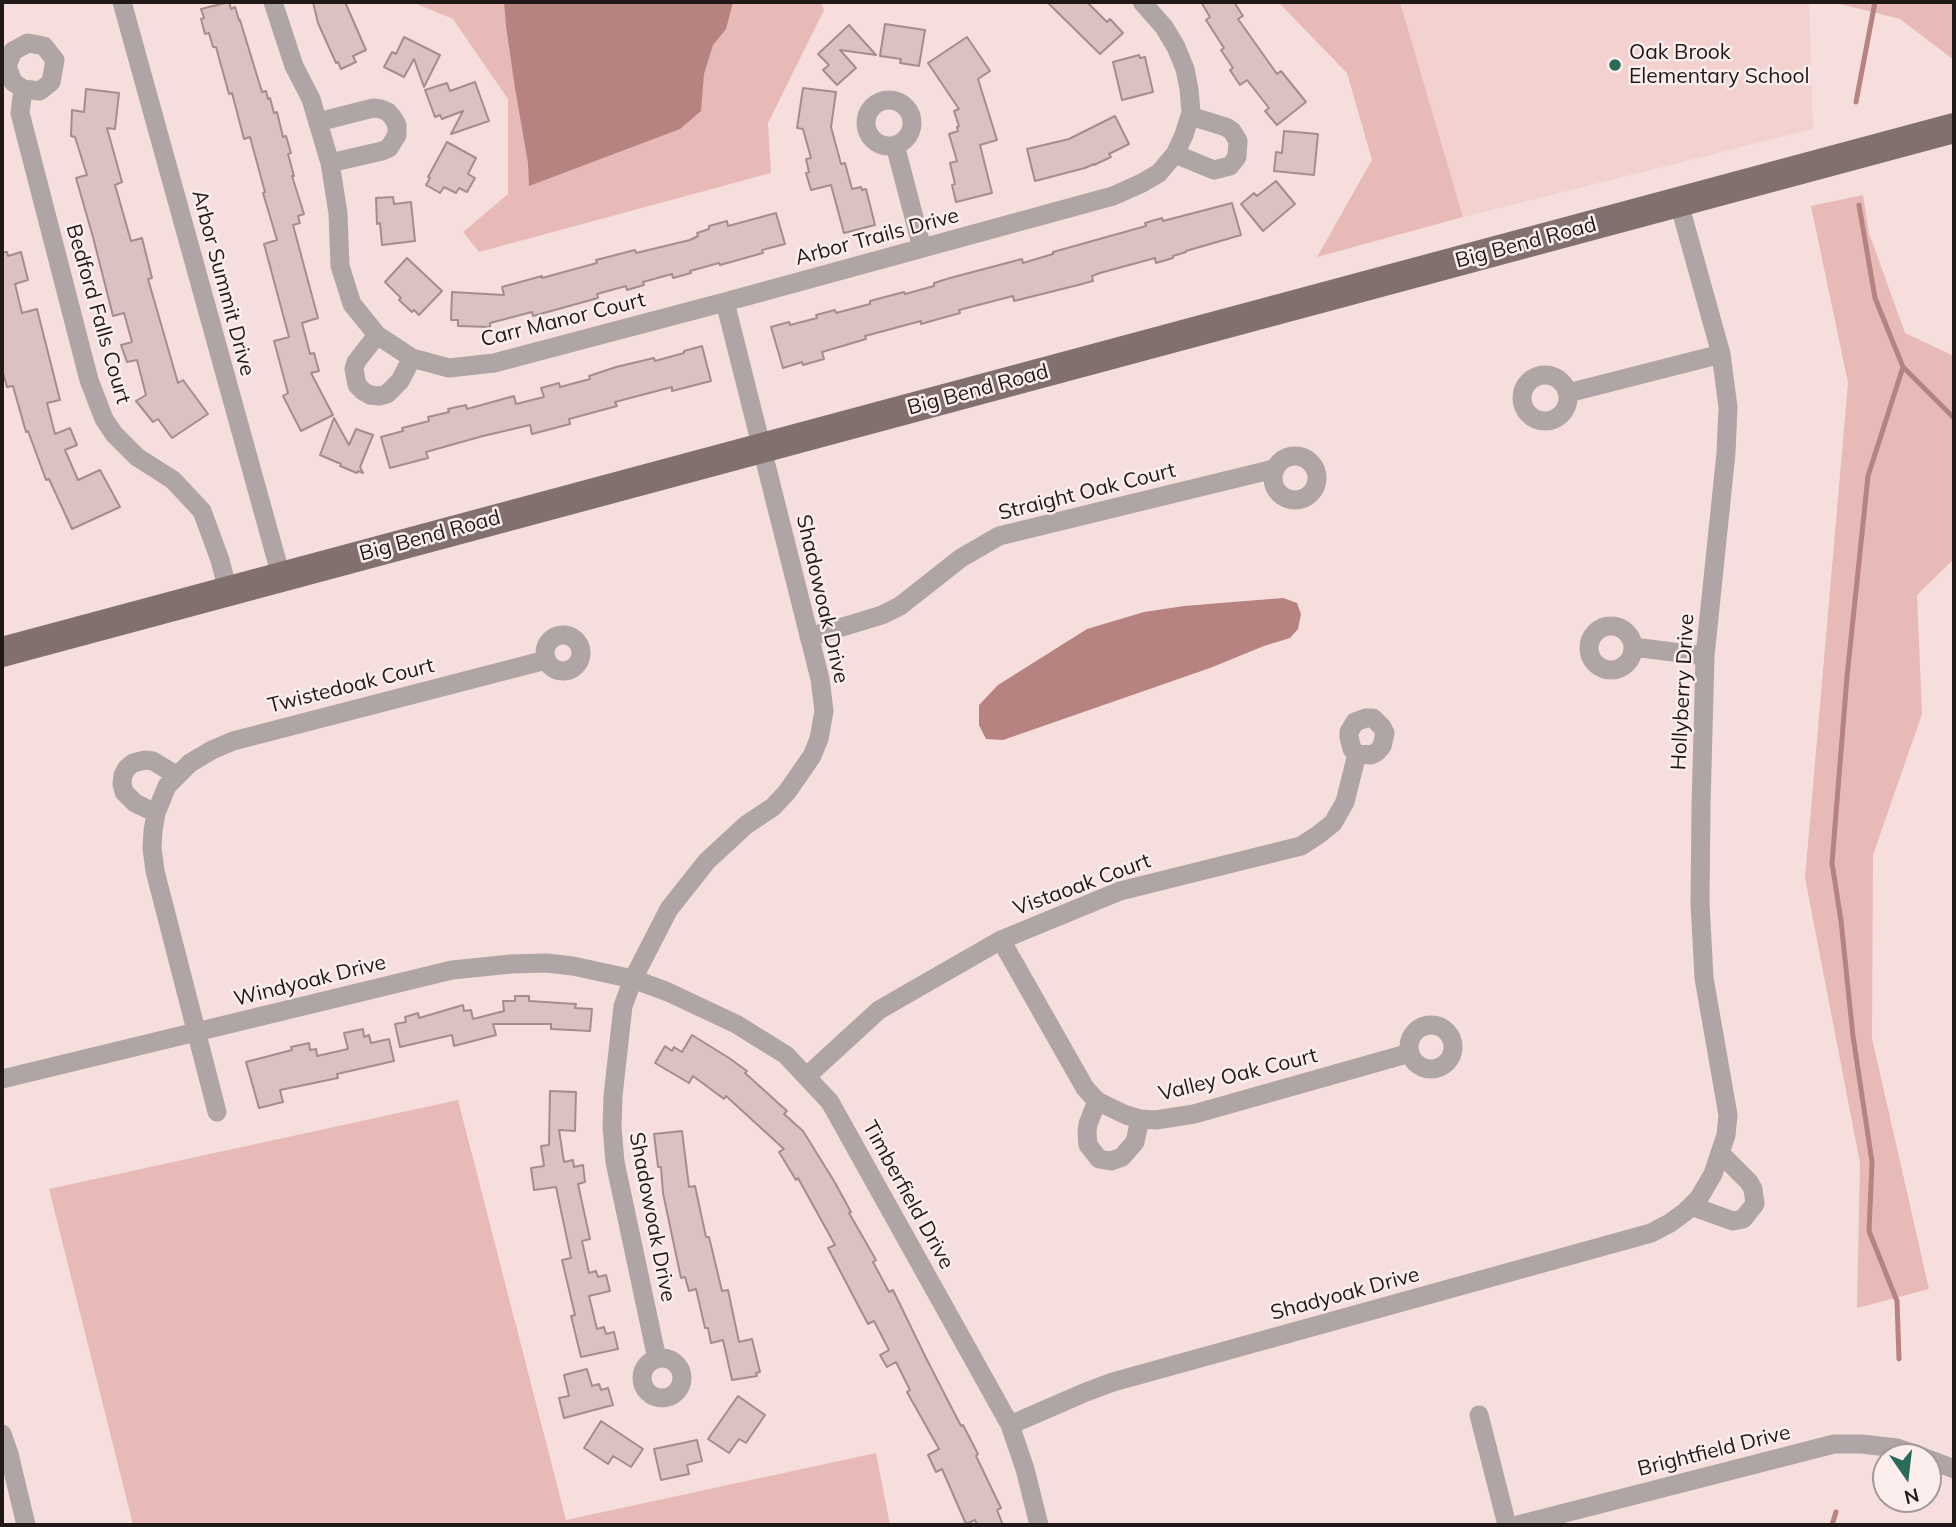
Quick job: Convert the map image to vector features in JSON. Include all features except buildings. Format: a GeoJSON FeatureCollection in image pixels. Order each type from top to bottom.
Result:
{"type":"FeatureCollection","features":[{"type":"Feature","properties":{"kind":"main road","name":"Big Bend Road"},"geometry":{"type":"LineString","coordinates":[[2,652],[1954,128]]}},
{"type":"Feature","properties":{"kind":"street","name":"Arbor Summit Drive"},"geometry":{"type":"LineString","coordinates":[[122,2],[281,576]]}},
{"type":"Feature","properties":{"kind":"street","name":"Carr Manor Court"},"geometry":{"type":"LineString","coordinates":[[273,2],[294,66],[312,99],[330,163],[338,213],[340,266],[352,304],[377,335],[412,358],[449,368],[494,363],[725,302]]}},
{"type":"Feature","properties":{"kind":"street","name":"Arbor Trails Drive"},"geometry":{"type":"LineString","coordinates":[[725,302],[1113,196],[1159,173],[1175,155],[1184,135],[1190,116],[1189,89],[1176,47],[1164,27],[1142,2]]}},
{"type":"Feature","properties":{"kind":"street","name":"Bedford Falls Court"},"geometry":{"type":"LineString","coordinates":[[23,89],[20,113],[89,380],[104,419],[114,434],[137,457],[173,480],[202,511],[228,591]]}},
{"type":"Feature","properties":{"kind":"street"},"geometry":{"type":"LineString","coordinates":[[318,122],[373,108],[388,112],[397,125],[397,135],[389,148],[330,163]]}},
{"type":"Feature","properties":{"kind":"street"},"geometry":{"type":"LineString","coordinates":[[1175,155],[1214,170],[1230,166],[1237,157],[1238,141],[1232,131],[1190,116]]}},
{"type":"Feature","properties":{"kind":"street"},"geometry":{"type":"LineString","coordinates":[[895,145],[922,248]]}},
{"type":"Feature","properties":{"kind":"street","name":"Hollyberry Drive"},"geometry":{"type":"LineString","coordinates":[[1679,203],[1721,354],[1728,407],[1726,453],[1704,656],[1700,904],[1704,978],[1728,1115],[1721,1154],[1707,1185]]}},
{"type":"Feature","properties":{"kind":"street"},"geometry":{"type":"LineString","coordinates":[[725,302],[763,447]]}},
{"type":"Feature","properties":{"kind":"street"},"geometry":{"type":"LineString","coordinates":[[377,335],[356,362],[354,369],[357,385],[363,391],[370,395],[387,394],[400,381],[412,358]]}},
{"type":"Feature","properties":{"kind":"street"},"geometry":{"type":"LineString","coordinates":[[1567,393],[1721,354]]}},
{"type":"Feature","properties":{"kind":"street","name":"Shadowoak Drive"},"geometry":{"type":"LineString","coordinates":[[657,1359],[621,1195],[611,1127],[623,1006],[633,979],[669,909],[707,861],[746,825],[773,807],[787,792],[812,757],[819,739],[824,711],[820,679],[763,447]]}},
{"type":"Feature","properties":{"kind":"street","name":"Straight Oak Court"},"geometry":{"type":"LineString","coordinates":[[809,636],[900,606],[961,558],[999,536],[1274,469]]}},
{"type":"Feature","properties":{"kind":"street"},"geometry":{"type":"LineString","coordinates":[[1633,647],[1704,656]]}},
{"type":"Feature","properties":{"kind":"street","name":"Twistedoak Court"},"geometry":{"type":"LineString","coordinates":[[217,1112],[155,871],[153,831],[156,813],[167,786],[190,763],[233,741],[546,660]]}},
{"type":"Feature","properties":{"kind":"street","name":"Vistaoak Court"},"geometry":{"type":"LineString","coordinates":[[807,1076],[879,1010],[1001,940],[1121,891],[1301,846],[1333,823],[1345,802],[1357,754]]}},
{"type":"Feature","properties":{"kind":"street"},"geometry":{"type":"LineString","coordinates":[[156,813],[135,803],[124,792],[123,775],[133,763],[145,760],[153,761],[176,775]]}},
{"type":"Feature","properties":{"kind":"street","name":"Valley Oak Court"},"geometry":{"type":"LineString","coordinates":[[1001,940],[1085,1088],[1097,1101],[1140,1119],[1156,1120],[1194,1114],[1410,1053]]}},
{"type":"Feature","properties":{"kind":"street","name":"Windyoak Drive"},"geometry":{"type":"LineString","coordinates":[[2,1079],[452,970],[546,963],[633,979]]}},
{"type":"Feature","properties":{"kind":"street","name":"Timberfield Drive"},"geometry":{"type":"LineString","coordinates":[[633,979],[736,1024],[786,1055],[830,1102],[1010,1425],[1028,1479],[1039,1525]]}},
{"type":"Feature","properties":{"kind":"street"},"geometry":{"type":"LineString","coordinates":[[1097,1101],[1087,1132],[1087,1145],[1099,1159],[1111,1161],[1122,1157],[1135,1142],[1140,1119]]}},
{"type":"Feature","properties":{"kind":"street"},"geometry":{"type":"LineString","coordinates":[[1691,1206],[1733,1221],[1743,1219],[1755,1204],[1749,1182],[1721,1154]]}},
{"type":"Feature","properties":{"kind":"street","name":"Shadyoak Drive"},"geometry":{"type":"LineString","coordinates":[[1010,1425],[1112,1382],[1651,1233],[1670,1223],[1691,1206],[1707,1185]]}},
{"type":"Feature","properties":{"kind":"street"},"geometry":{"type":"LineString","coordinates":[[1479,1415],[1507,1525]]}},
{"type":"Feature","properties":{"kind":"street"},"geometry":{"type":"LineString","coordinates":[[2,1434],[26,1525]]}},
{"type":"Feature","properties":{"kind":"street","name":"Brightfield Drive"},"geometry":{"type":"LineString","coordinates":[[1518,1525],[1834,1444],[1872,1445]]}},
{"type":"Feature","properties":{"kind":"shaded area"},"geometry":{"type":"Polygon","coordinates":[[[412,2],[821,2],[824,10],[768,123],[771,173],[479,252],[463,232],[508,194],[508,99],[453,19],[412,2]]]}},
{"type":"Feature","properties":{"kind":"shaded area"},"geometry":{"type":"Polygon","coordinates":[[[504,2],[733,2],[726,29],[713,45],[704,74],[701,111],[680,129],[529,186],[528,163],[504,2]]]}},
{"type":"Feature","properties":{"kind":"shaded area"},"geometry":{"type":"Polygon","coordinates":[[[1278,2],[1400,2],[1463,217],[1317,257],[1372,160],[1347,73],[1278,2]]]}},
{"type":"Feature","properties":{"kind":"shaded area","name":"Oak Brook Elementary School"},"geometry":{"type":"Polygon","coordinates":[[[1400,2],[1809,2],[1813,129],[1463,217],[1400,2]]]}},
{"type":"Feature","properties":{"kind":"shaded area"},"geometry":{"type":"Polygon","coordinates":[[[1832,2],[1954,2],[1954,60],[1900,19],[1832,2]]]}},
{"type":"Feature","properties":{"kind":"shaded area"},"geometry":{"type":"Polygon","coordinates":[[[1863,195],[1869,233],[1905,333],[1954,356],[1954,559],[1917,595],[1922,714],[1873,855],[1872,1038],[1929,1289],[1857,1308],[1860,1163],[1805,878],[1848,383],[1811,206],[1863,195]]]}},
{"type":"Feature","properties":{"kind":"shaded area"},"geometry":{"type":"Polygon","coordinates":[[[1283,598],[1297,603],[1301,614],[1298,629],[1290,638],[1003,740],[986,739],[979,725],[979,705],[998,685],[1087,629],[1144,612],[1283,598]]]}},
{"type":"Feature","properties":{"kind":"shaded area"},"geometry":{"type":"Polygon","coordinates":[[[458,1100],[566,1520],[876,1453],[890,1525],[133,1525],[49,1189],[458,1100]]]}},
{"type":"Feature","properties":{"kind":"waterway"},"geometry":{"type":"LineString","coordinates":[[1856,102],[1875,2]]}},
{"type":"Feature","properties":{"kind":"waterway"},"geometry":{"type":"LineString","coordinates":[[1859,205],[1875,298],[1903,367],[1954,418]]}},
{"type":"Feature","properties":{"kind":"waterway"},"geometry":{"type":"LineString","coordinates":[[1899,1359],[1897,1301],[1869,1231],[1872,1162],[1853,1036],[1832,863],[1847,677],[1868,476],[1903,367]]}},
{"type":"Feature","properties":{"kind":"waterway"},"geometry":{"type":"LineString","coordinates":[[1832,1525],[1836,1512]]}},
{"type":"Feature","properties":{"kind":"place","name":"Oak Brook Elementary School"},"geometry":{"type":"Point","coordinates":[1615,65]}}]}
